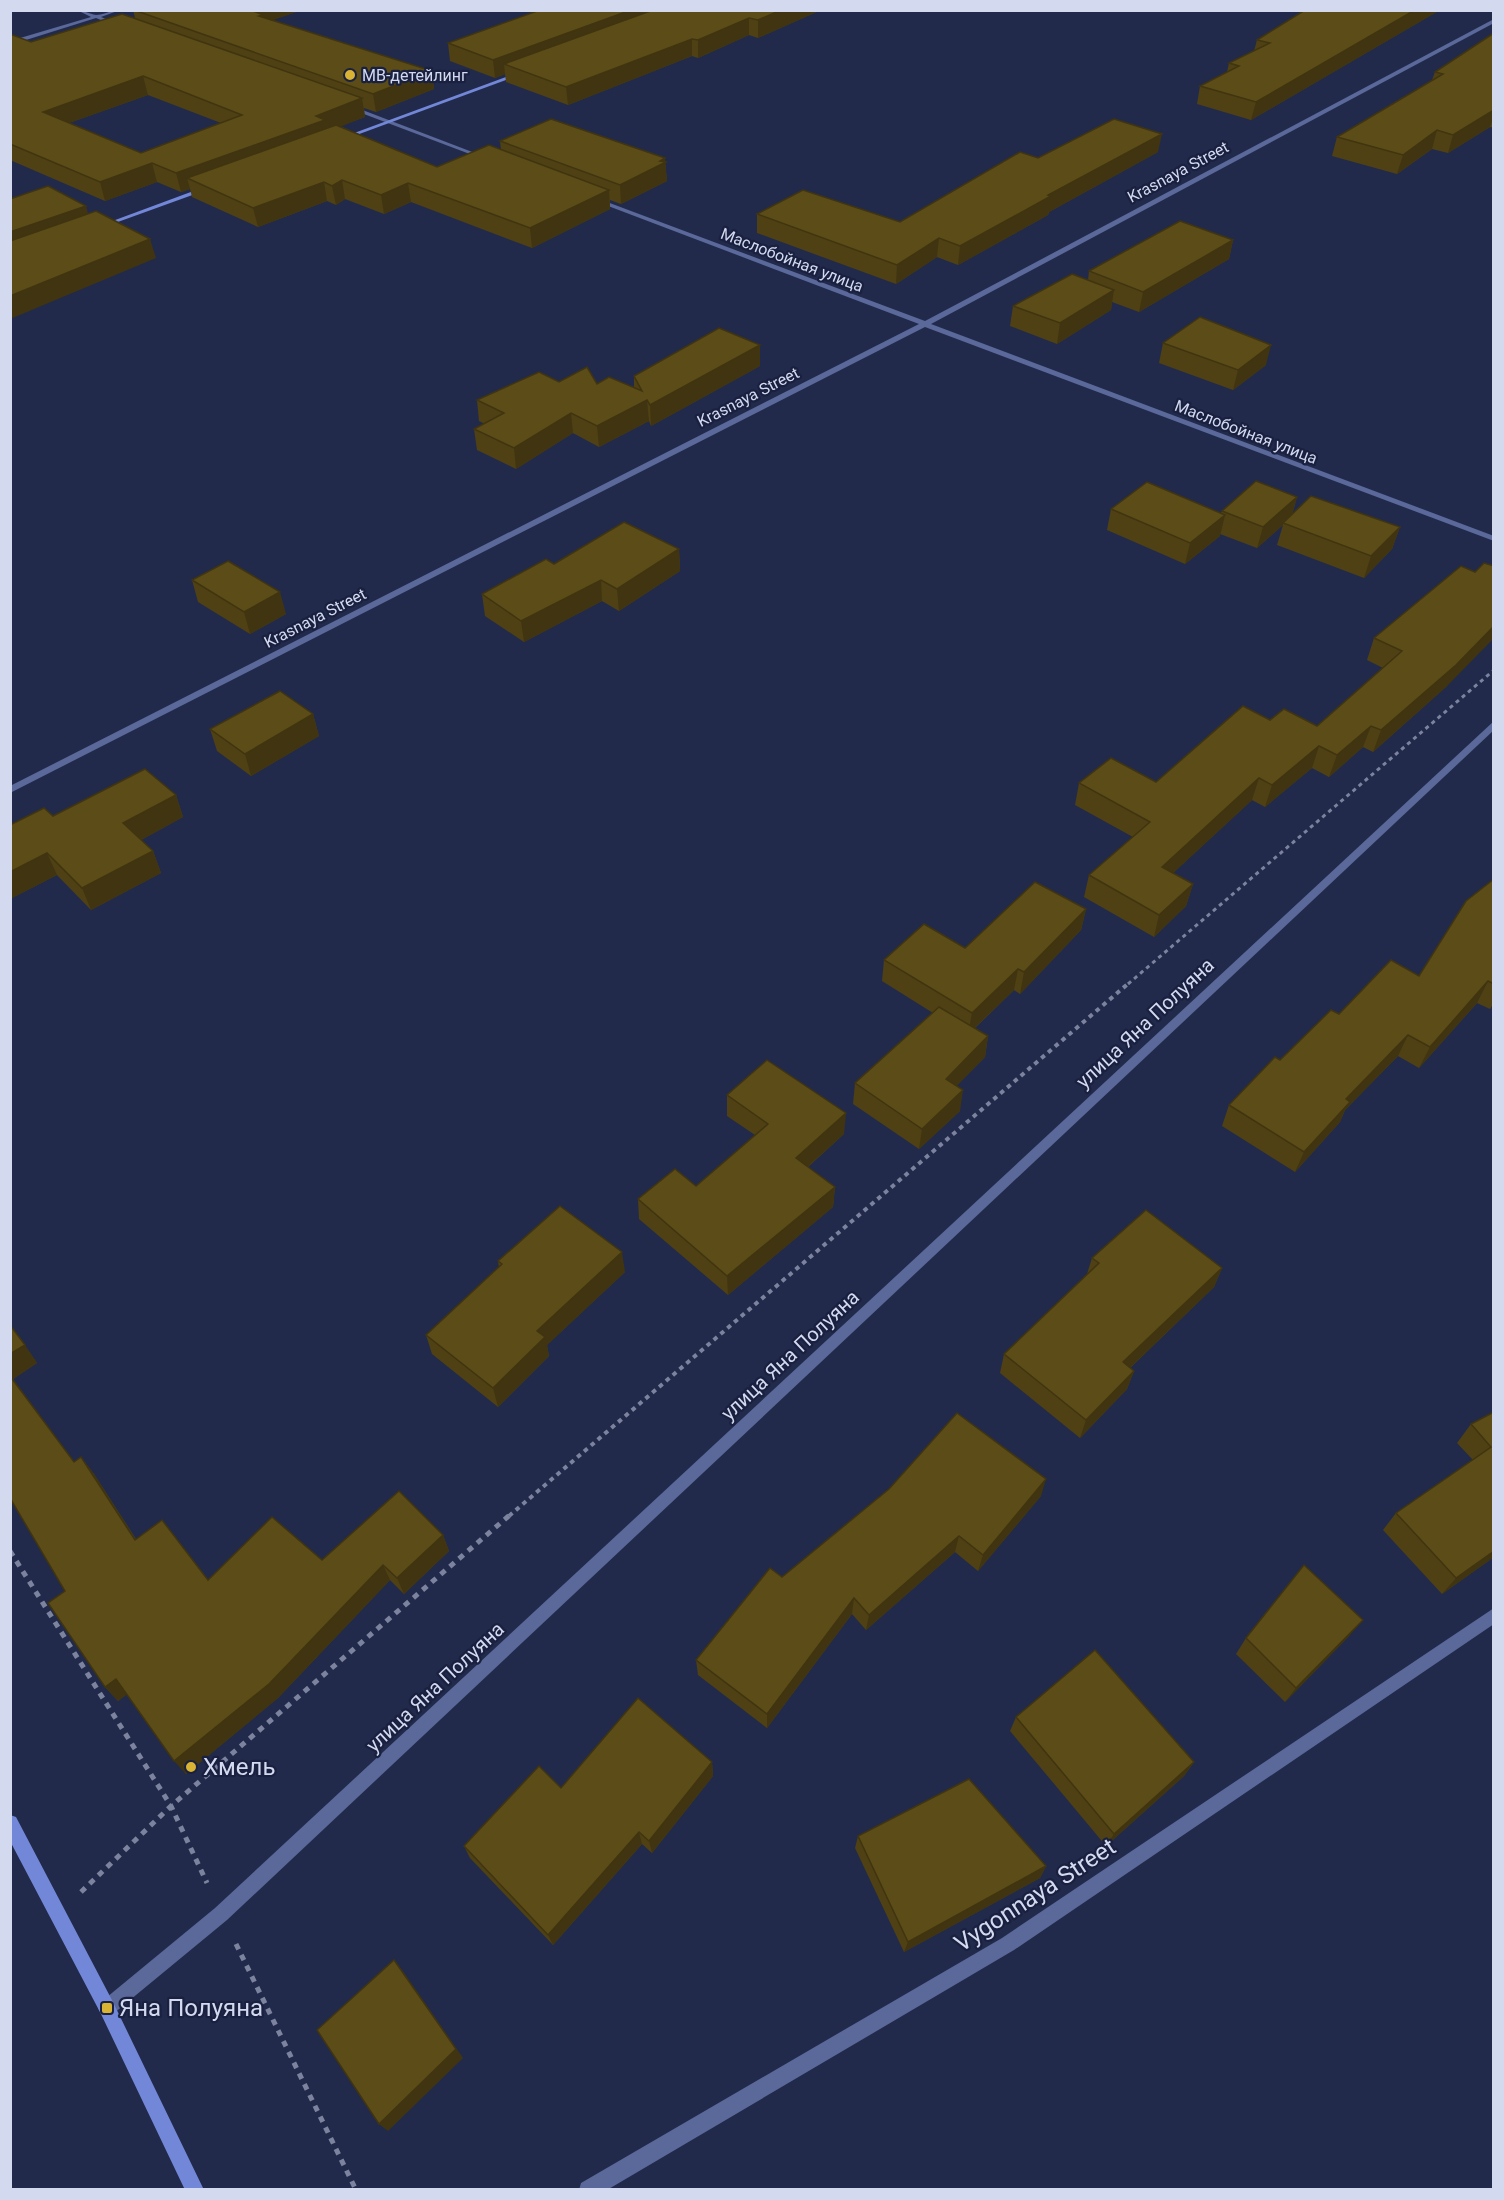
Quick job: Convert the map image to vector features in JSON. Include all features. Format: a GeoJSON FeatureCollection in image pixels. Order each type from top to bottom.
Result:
{"type":"FeatureCollection","features":[{"type":"Feature","properties":{"kind":"street"},"geometry":{"type":"LineString","coordinates":[[79,10],[130,29]]}},
{"type":"Feature","properties":{"kind":"street"},"geometry":{"type":"LineString","coordinates":[[10,43],[118,10]]}},
{"type":"Feature","properties":{"kind":"street","name":"Krasnaya Street"},"geometry":{"type":"LineString","coordinates":[[10,790],[923,325],[1494,21]]}},
{"type":"Feature","properties":{"kind":"street"},"geometry":{"type":"LineString","coordinates":[[334,141],[524,72]]}},
{"type":"Feature","properties":{"kind":"street"},"geometry":{"type":"LineString","coordinates":[[344,105],[489,159]]}},
{"type":"Feature","properties":{"kind":"street"},"geometry":{"type":"LineString","coordinates":[[100,227],[211,186]]}},
{"type":"Feature","properties":{"kind":"street","name":"Маслобойная улица"},"geometry":{"type":"LineString","coordinates":[[589,197],[1494,539]]}},
{"type":"Feature","properties":{"kind":"street","name":"улица Яна Полуяна"},"geometry":{"type":"LineString","coordinates":[[107,2008],[221,1914],[1494,724]]}},
{"type":"Feature","properties":{"kind":"street","name":"Vygonnaya Street"},"geometry":{"type":"LineString","coordinates":[[588,2190],[1008,1944],[1494,1616]]}},
{"type":"Feature","properties":{"kind":"street"},"geometry":{"type":"LineString","coordinates":[[10,1823],[107,2008],[195,2190]]}},
{"type":"Feature","properties":{"kind":"path"},"geometry":{"type":"LineString","coordinates":[[59,1913],[171,1806],[1494,670]]}},
{"type":"Feature","properties":{"kind":"path"},"geometry":{"type":"LineString","coordinates":[[10,1551],[171,1806],[221,1914],[356,2190]]}},
{"type":"Feature","properties":{"kind":"building"},"geometry":{"type":"Polygon","coordinates":[[[134,10],[251,10],[263,15],[259,16],[432,71],[373,94],[134,10]]]}},
{"type":"Feature","properties":{"kind":"building"},"geometry":{"type":"Polygon","coordinates":[[[540,10],[631,10],[493,60],[448,43],[540,10]]]}},
{"type":"Feature","properties":{"kind":"building"},"geometry":{"type":"Polygon","coordinates":[[[653,10],[781,10],[758,20],[749,18],[698,40],[692,39],[566,87],[504,64],[653,10]]]}},
{"type":"Feature","properties":{"kind":"building"},"geometry":{"type":"Polygon","coordinates":[[[1305,10],[1415,10],[1256,102],[1200,86],[1239,66],[1229,63],[1270,43],[1257,40],[1305,10]]]}},
{"type":"Feature","properties":{"kind":"building"},"geometry":{"type":"Polygon","coordinates":[[[122,14],[362,98],[316,116],[325,120],[176,173],[152,163],[100,182],[10,144],[10,34],[31,42],[122,14]],[[143,76],[43,112],[141,153],[242,115],[143,76]]]}},
{"type":"Feature","properties":{"kind":"building"},"geometry":{"type":"Polygon","coordinates":[[[1494,33],[1494,110],[1453,135],[1437,130],[1403,155],[1337,137],[1443,74],[1435,72],[1494,33]]]}},
{"type":"Feature","properties":{"kind":"building"},"geometry":{"type":"Polygon","coordinates":[[[551,119],[665,158],[660,161],[666,162],[620,185],[500,141],[551,119]]]}},
{"type":"Feature","properties":{"kind":"building"},"geometry":{"type":"Polygon","coordinates":[[[1114,119],[1162,134],[1048,195],[1051,196],[960,246],[939,238],[897,265],[757,214],[803,190],[900,222],[1020,152],[1038,158],[1114,119]]]}},
{"type":"Feature","properties":{"kind":"building"},"geometry":{"type":"Polygon","coordinates":[[[336,125],[437,167],[489,145],[609,190],[530,228],[408,183],[381,195],[342,180],[332,186],[324,182],[253,208],[187,178],[336,125]]]}},
{"type":"Feature","properties":{"kind":"building"},"geometry":{"type":"Polygon","coordinates":[[[48,186],[86,206],[10,232],[10,199],[48,186]]]}},
{"type":"Feature","properties":{"kind":"building"},"geometry":{"type":"Polygon","coordinates":[[[96,211],[150,239],[10,296],[10,241],[96,211]]]}},
{"type":"Feature","properties":{"kind":"building"},"geometry":{"type":"Polygon","coordinates":[[[1180,221],[1233,240],[1143,292],[1089,271],[1180,221]]]}},
{"type":"Feature","properties":{"kind":"building"},"geometry":{"type":"Polygon","coordinates":[[[1072,274],[1114,290],[1060,323],[1013,306],[1072,274]]]}},
{"type":"Feature","properties":{"kind":"building"},"geometry":{"type":"Polygon","coordinates":[[[1200,317],[1271,345],[1238,370],[1163,343],[1200,317]]]}},
{"type":"Feature","properties":{"kind":"building"},"geometry":{"type":"Polygon","coordinates":[[[719,328],[760,345],[650,405],[647,400],[597,426],[571,413],[514,448],[474,429],[504,413],[477,400],[539,372],[559,382],[587,367],[597,384],[609,377],[642,391],[634,376],[719,328]]]}},
{"type":"Feature","properties":{"kind":"building"},"geometry":{"type":"Polygon","coordinates":[[[1256,481],[1297,497],[1263,527],[1222,511],[1256,481]]]}},
{"type":"Feature","properties":{"kind":"building"},"geometry":{"type":"Polygon","coordinates":[[[1147,482],[1225,515],[1190,543],[1111,509],[1147,482]]]}},
{"type":"Feature","properties":{"kind":"building"},"geometry":{"type":"Polygon","coordinates":[[[1311,496],[1400,527],[1371,556],[1283,523],[1311,496]]]}},
{"type":"Feature","properties":{"kind":"building"},"geometry":{"type":"Polygon","coordinates":[[[624,522],[679,549],[617,589],[601,580],[521,621],[482,594],[546,559],[554,564],[624,522]]]}},
{"type":"Feature","properties":{"kind":"building"},"geometry":{"type":"Polygon","coordinates":[[[228,561],[280,592],[244,612],[192,580],[228,561]]]}},
{"type":"Feature","properties":{"kind":"building"},"geometry":{"type":"Polygon","coordinates":[[[1484,563],[1494,566],[1494,626],[1456,665],[1381,730],[1371,726],[1337,755],[1319,746],[1272,785],[1259,778],[1162,867],[1193,884],[1159,915],[1089,875],[1150,822],[1079,783],[1111,758],[1156,782],[1243,706],[1270,720],[1284,709],[1317,726],[1402,651],[1374,638],[1461,566],[1475,572],[1484,563]]]}},
{"type":"Feature","properties":{"kind":"building"},"geometry":{"type":"Polygon","coordinates":[[[280,691],[313,714],[245,754],[210,729],[280,691]]]}},
{"type":"Feature","properties":{"kind":"building"},"geometry":{"type":"Polygon","coordinates":[[[145,769],[176,795],[123,823],[153,851],[82,888],[47,853],[10,872],[10,825],[44,808],[53,816],[145,769]]]}},
{"type":"Feature","properties":{"kind":"building"},"geometry":{"type":"Polygon","coordinates":[[[1494,879],[1494,984],[1488,981],[1430,1047],[1408,1035],[1346,1099],[1350,1102],[1304,1152],[1229,1105],[1275,1057],[1280,1060],[1331,1010],[1339,1014],[1391,960],[1419,976],[1466,901],[1494,879]]]}},
{"type":"Feature","properties":{"kind":"building"},"geometry":{"type":"Polygon","coordinates":[[[1035,882],[1086,909],[1024,972],[1018,969],[972,1013],[884,960],[924,924],[965,948],[1035,882]]]}},
{"type":"Feature","properties":{"kind":"building"},"geometry":{"type":"Polygon","coordinates":[[[939,1007],[988,1036],[946,1079],[963,1090],[922,1129],[855,1083],[939,1007]]]}},
{"type":"Feature","properties":{"kind":"building"},"geometry":{"type":"Polygon","coordinates":[[[767,1060],[846,1113],[796,1158],[835,1187],[727,1276],[638,1199],[675,1169],[696,1186],[768,1124],[727,1095],[767,1060]]]}},
{"type":"Feature","properties":{"kind":"building"},"geometry":{"type":"Polygon","coordinates":[[[560,1206],[622,1252],[537,1331],[545,1337],[493,1388],[426,1335],[502,1264],[498,1261],[560,1206]]]}},
{"type":"Feature","properties":{"kind":"building"},"geometry":{"type":"Polygon","coordinates":[[[1146,1210],[1222,1268],[1123,1362],[1134,1371],[1086,1420],[1004,1354],[1099,1263],[1092,1258],[1146,1210]]]}},
{"type":"Feature","properties":{"kind":"building"},"geometry":{"type":"Polygon","coordinates":[[[10,1325],[25,1345],[10,1354],[10,1325]]]}},
{"type":"Feature","properties":{"kind":"building"},"geometry":{"type":"Polygon","coordinates":[[[10,1376],[74,1462],[81,1457],[135,1540],[162,1520],[208,1580],[272,1517],[322,1560],[399,1491],[443,1535],[397,1578],[383,1565],[269,1684],[174,1761],[116,1679],[105,1687],[48,1603],[65,1591],[10,1498],[10,1376]]]}},
{"type":"Feature","properties":{"kind":"building"},"geometry":{"type":"Polygon","coordinates":[[[1494,1412],[1494,1551],[1456,1578],[1396,1513],[1491,1447],[1471,1424],[1494,1412]]]}},
{"type":"Feature","properties":{"kind":"building"},"geometry":{"type":"Polygon","coordinates":[[[957,1413],[1046,1479],[983,1555],[959,1536],[869,1615],[854,1598],[767,1714],[696,1660],[770,1568],[782,1577],[889,1489],[957,1413]]]}},
{"type":"Feature","properties":{"kind":"building"},"geometry":{"type":"Polygon","coordinates":[[[1304,1565],[1363,1620],[1296,1688],[1246,1638],[1304,1565]]]}},
{"type":"Feature","properties":{"kind":"building"},"geometry":{"type":"Polygon","coordinates":[[[1095,1650],[1194,1762],[1114,1834],[1016,1717],[1095,1650]]]}},
{"type":"Feature","properties":{"kind":"building"},"geometry":{"type":"Polygon","coordinates":[[[638,1698],[712,1762],[649,1841],[639,1832],[548,1935],[464,1846],[539,1766],[561,1788],[638,1698]]]}},
{"type":"Feature","properties":{"kind":"building"},"geometry":{"type":"Polygon","coordinates":[[[969,1779],[1046,1866],[908,1942],[858,1836],[969,1779]]]}},
{"type":"Feature","properties":{"kind":"building"},"geometry":{"type":"Polygon","coordinates":[[[394,1960],[456,2049],[379,2124],[317,2030],[394,1960]]]}},
{"type":"Feature","properties":{"kind":"place","name":"MB-детейлинг"},"geometry":{"type":"Point","coordinates":[350,75]}},
{"type":"Feature","properties":{"kind":"place","name":"Хмель"},"geometry":{"type":"Point","coordinates":[191,1767]}},
{"type":"Feature","properties":{"kind":"place","name":"Яна Полуяна"},"geometry":{"type":"Point","coordinates":[107,2008]}}]}
